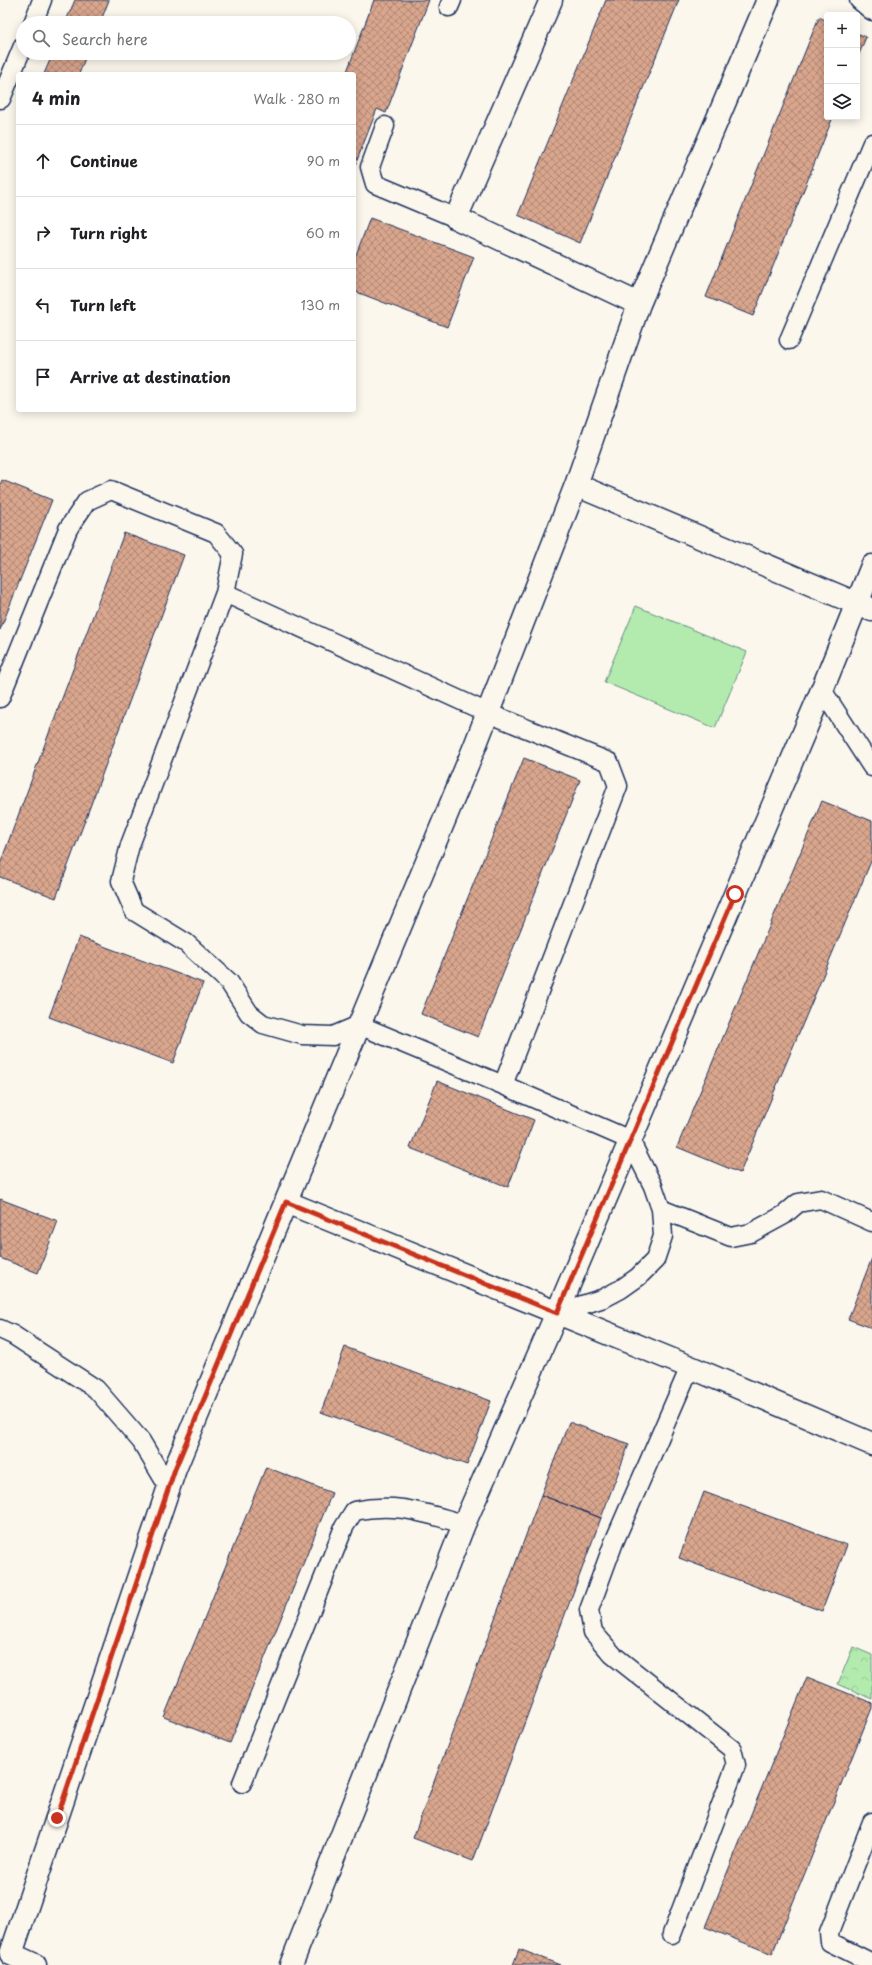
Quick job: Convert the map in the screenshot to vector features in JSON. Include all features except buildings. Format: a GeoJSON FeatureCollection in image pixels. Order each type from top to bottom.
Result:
{"type":"FeatureCollection","features":[{"type":"Feature","properties":{"kind":"street"},"geometry":{"type":"LineString","coordinates":[[551,0],[456,218],[639,304]]}},
{"type":"Feature","properties":{"kind":"street"},"geometry":{"type":"LineString","coordinates":[[35,1965],[6,1956],[169,1488],[488,713],[576,485],[639,304],[768,0]]}},
{"type":"Feature","properties":{"kind":"street"},"geometry":{"type":"LineString","coordinates":[[576,485],[864,606]]}},
{"type":"Feature","properties":{"kind":"street"},"geometry":{"type":"LineString","coordinates":[[290,1965],[464,1524],[557,1313],[822,690],[864,606],[872,566]]}},
{"type":"Feature","properties":{"kind":"street"},"geometry":{"type":"LineString","coordinates":[[286,1202],[690,1367],[872,1444]]}},
{"type":"Feature","properties":{"kind":"lane"},"geometry":{"type":"LineString","coordinates":[[36,16],[42,0]]}},
{"type":"Feature","properties":{"kind":"lane"},"geometry":{"type":"LineString","coordinates":[[859,0],[872,11]]}},
{"type":"Feature","properties":{"kind":"lane"},"geometry":{"type":"LineString","coordinates":[[1,99],[17,60]]}},
{"type":"Feature","properties":{"kind":"lane"},"geometry":{"type":"LineString","coordinates":[[385,126],[370,166],[376,184],[456,218]]}},
{"type":"Feature","properties":{"kind":"lane"},"geometry":{"type":"LineString","coordinates":[[789,340],[872,143]]}},
{"type":"Feature","properties":{"kind":"lane"},"geometry":{"type":"LineString","coordinates":[[0,698],[68,529],[87,501],[111,490],[216,533],[233,554],[225,593],[130,845],[121,881],[134,911],[186,943],[229,982],[249,1013],[263,1024],[302,1035],[332,1036],[359,1025],[504,1085],[630,1140],[653,1186],[661,1209],[663,1236],[654,1260],[638,1277],[621,1289],[604,1298],[557,1313]]}},
{"type":"Feature","properties":{"kind":"lane"},"geometry":{"type":"LineString","coordinates":[[225,593],[488,713],[609,762],[618,786],[504,1085]]}},
{"type":"Feature","properties":{"kind":"lane"},"geometry":{"type":"LineString","coordinates":[[822,690],[872,767]]}},
{"type":"Feature","properties":{"kind":"lane"},"geometry":{"type":"LineString","coordinates":[[661,1209],[732,1237],[750,1233],[784,1215],[798,1204],[821,1200],[872,1222]]}},
{"type":"Feature","properties":{"kind":"lane"},"geometry":{"type":"LineString","coordinates":[[0,1329],[13,1335],[96,1389],[141,1441],[169,1488]]}},
{"type":"Feature","properties":{"kind":"lane"},"geometry":{"type":"LineString","coordinates":[[672,1934],[736,1765],[732,1749],[613,1655],[593,1632],[588,1610],[614,1542],[690,1367]]}},
{"type":"Feature","properties":{"kind":"lane"},"geometry":{"type":"LineString","coordinates":[[242,1783],[344,1527],[354,1511],[371,1507],[401,1507],[464,1524]]}},
{"type":"Feature","properties":{"kind":"lane"},"geometry":{"type":"LineString","coordinates":[[872,1822],[829,1933],[830,1942],[872,1963]]}},
{"type":"Feature","properties":{"kind":"green space"},"geometry":{"type":"Polygon","coordinates":[[[636,606],[747,652],[715,728],[604,682],[636,606]]]}},
{"type":"Feature","properties":{"kind":"green space"},"geometry":{"type":"Polygon","coordinates":[[[853,1647],[872,1655],[872,1699],[838,1684],[853,1647]]]}},
{"type":"Feature","properties":{"kind":"route"},"geometry":{"type":"LineString","coordinates":[[57,1818],[175,1469],[286,1202],[557,1313],[735,894]]}}]}
